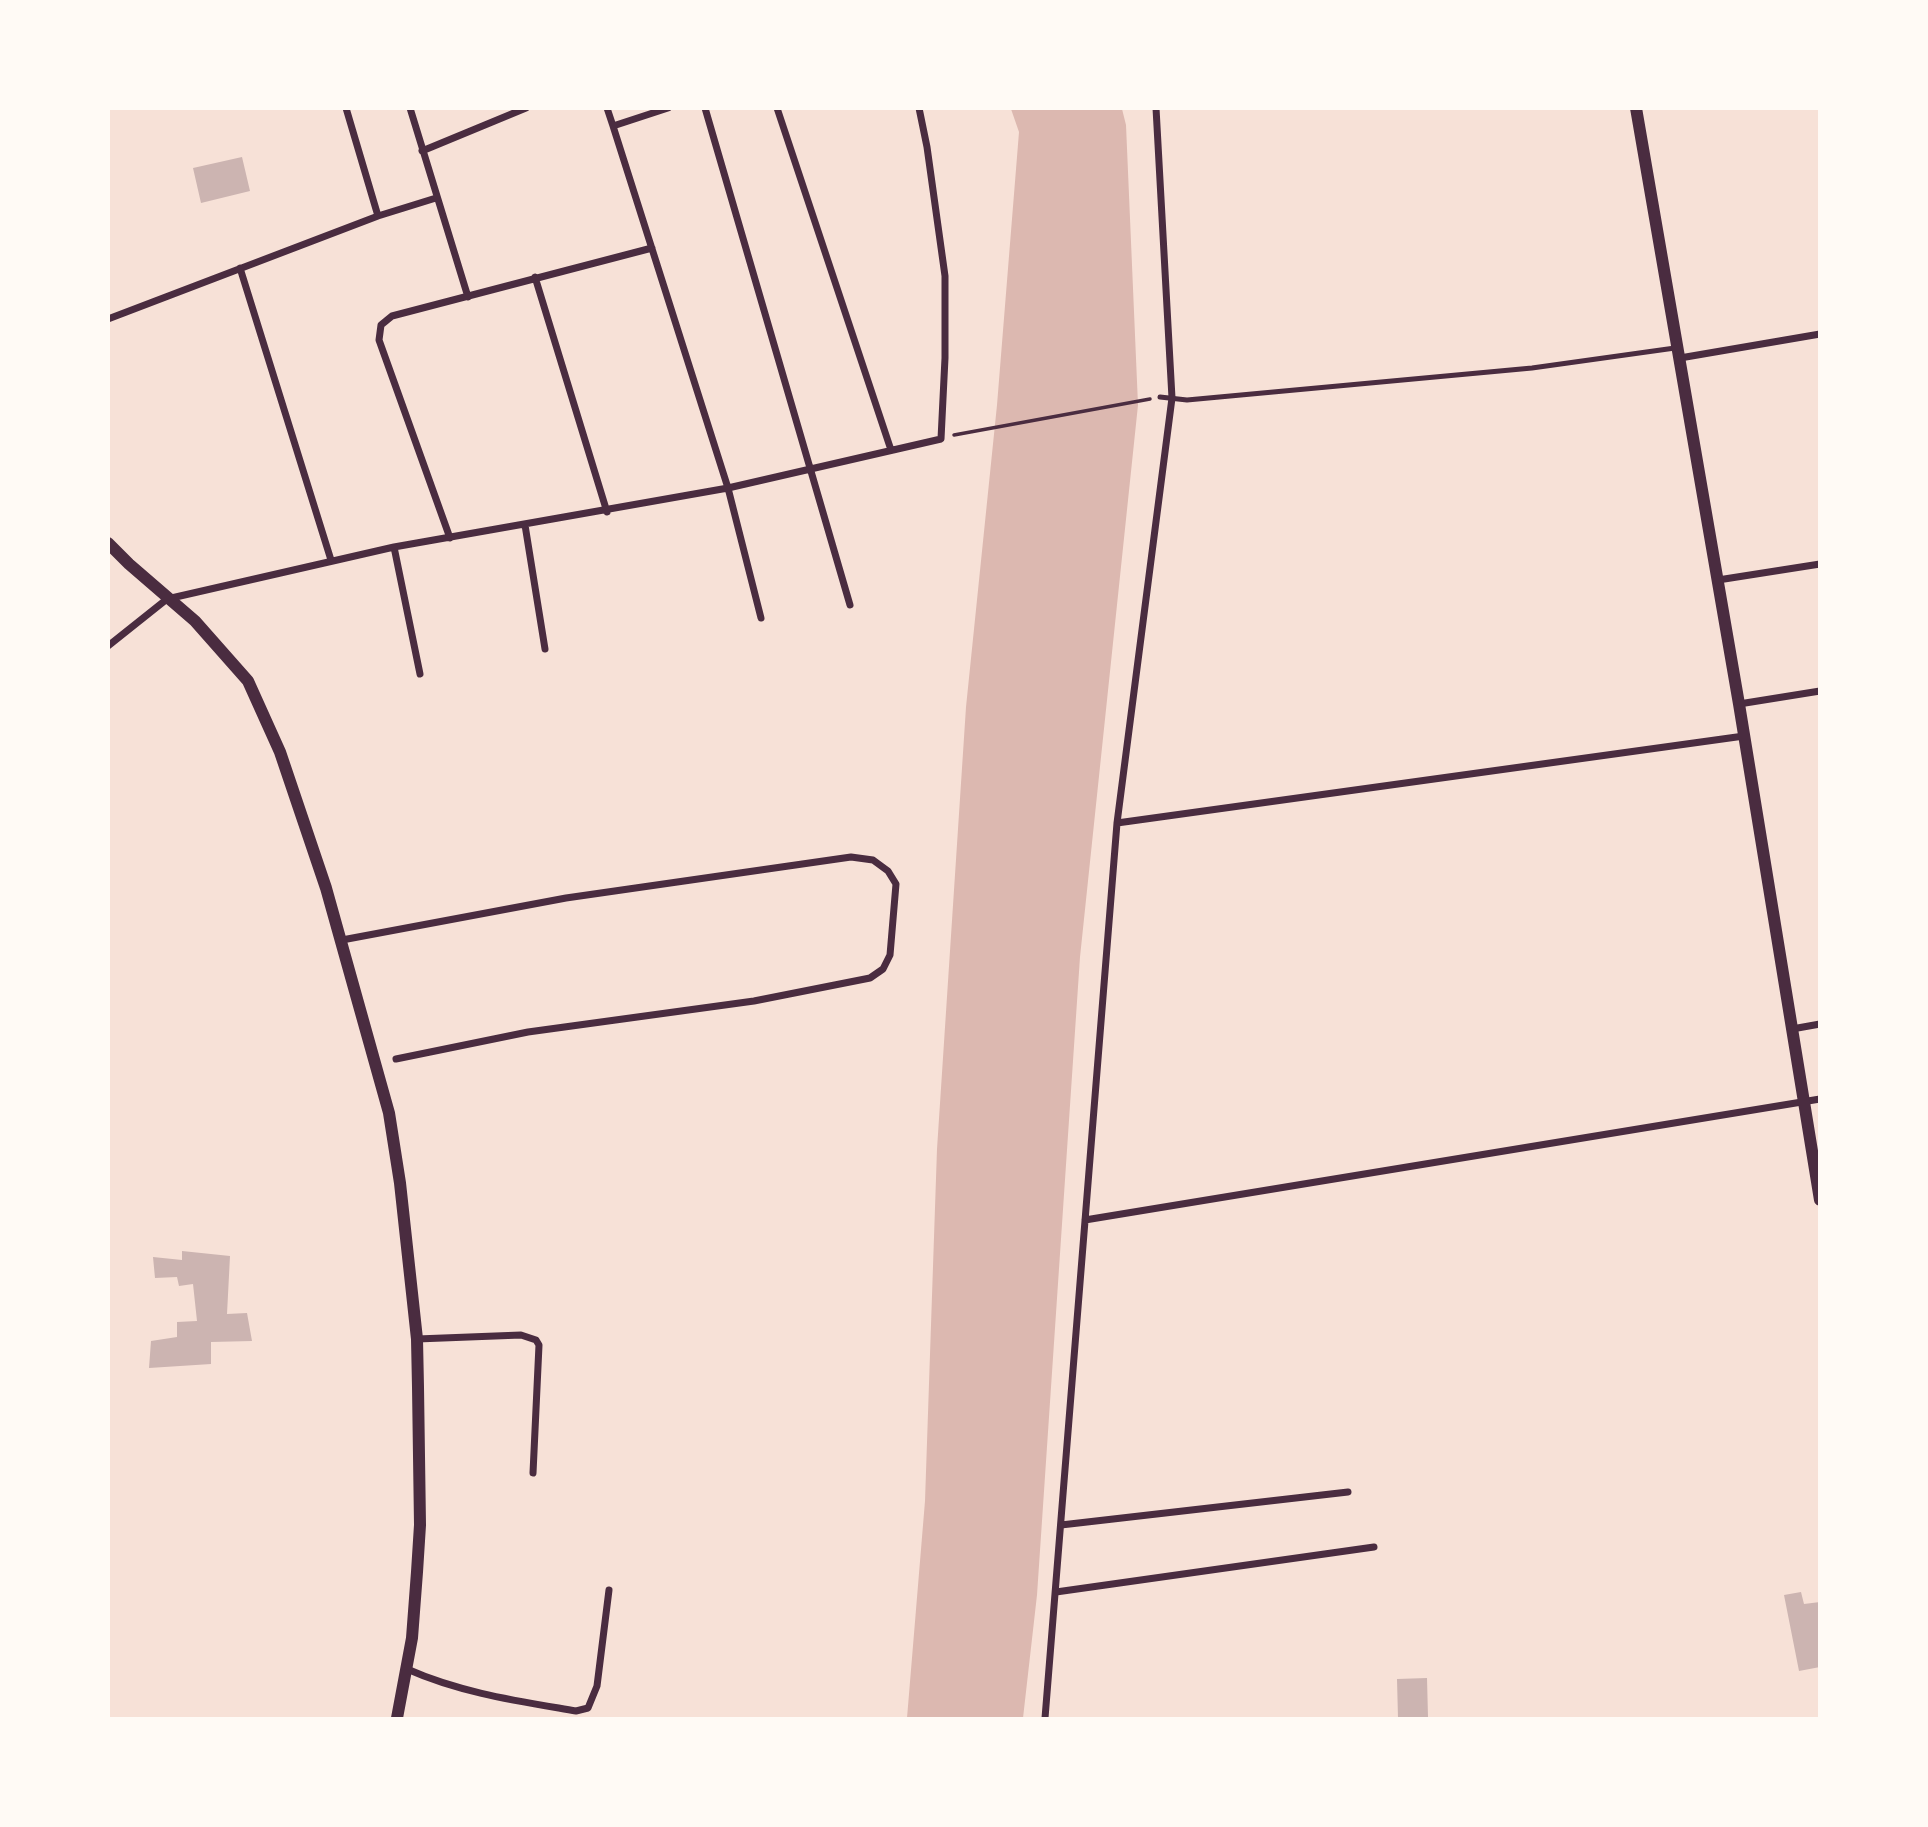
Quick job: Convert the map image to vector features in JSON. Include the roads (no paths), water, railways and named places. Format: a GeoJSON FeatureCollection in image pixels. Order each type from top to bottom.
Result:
{"type":"FeatureCollection","features":[{"type":"Feature","properties":{"kind":"street"},"geometry":{"type":"LineString","coordinates":[[346,108],[378,216]]}},
{"type":"Feature","properties":{"kind":"street"},"geometry":{"type":"LineString","coordinates":[[410,108],[468,297]]}},
{"type":"Feature","properties":{"kind":"street"},"geometry":{"type":"LineString","coordinates":[[422,151],[526,108]]}},
{"type":"Feature","properties":{"kind":"street"},"geometry":{"type":"LineString","coordinates":[[607,108],[728,488],[761,618]]}},
{"type":"Feature","properties":{"kind":"street"},"geometry":{"type":"LineString","coordinates":[[613,126],[668,108]]}},
{"type":"Feature","properties":{"kind":"street"},"geometry":{"type":"LineString","coordinates":[[705,108],[850,606]]}},
{"type":"Feature","properties":{"kind":"street"},"geometry":{"type":"LineString","coordinates":[[777,108],[891,450]]}},
{"type":"Feature","properties":{"kind":"street"},"geometry":{"type":"LineString","coordinates":[[108,646],[167,598],[394,547],[607,512],[728,488],[945,437],[945,276],[919,108]]}},
{"type":"Feature","properties":{"kind":"street"},"geometry":{"type":"LineString","coordinates":[[1045,1718],[1117,823],[1172,398],[1156,108]]}},
{"type":"Feature","properties":{"kind":"street"},"geometry":{"type":"LineString","coordinates":[[1636,108],[1739,704],[1819,1200]]}},
{"type":"Feature","properties":{"kind":"street"},"geometry":{"type":"LineString","coordinates":[[108,319],[378,216],[436,198]]}},
{"type":"Feature","properties":{"kind":"street"},"geometry":{"type":"LineString","coordinates":[[450,538],[379,340],[381,326],[392,316],[652,248]]}},
{"type":"Feature","properties":{"kind":"street"},"geometry":{"type":"LineString","coordinates":[[240,268],[331,560]]}},
{"type":"Feature","properties":{"kind":"street"},"geometry":{"type":"LineString","coordinates":[[535,277],[607,512]]}},
{"type":"Feature","properties":{"kind":"street"},"geometry":{"type":"LineString","coordinates":[[1679,353],[1819,334]]}},
{"type":"Feature","properties":{"kind":"street"},"geometry":{"type":"LineString","coordinates":[[525,525],[545,649]]}},
{"type":"Feature","properties":{"kind":"street"},"geometry":{"type":"LineString","coordinates":[[108,543],[195,621],[248,681],[280,752],[342,940],[389,1114],[400,1183],[417,1339],[420,1525],[407,1670],[397,1718]]}},
{"type":"Feature","properties":{"kind":"street"},"geometry":{"type":"LineString","coordinates":[[394,547],[421,674]]}},
{"type":"Feature","properties":{"kind":"street"},"geometry":{"type":"LineString","coordinates":[[1718,580],[1819,564]]}},
{"type":"Feature","properties":{"kind":"street"},"geometry":{"type":"LineString","coordinates":[[1739,704],[1819,691]]}},
{"type":"Feature","properties":{"kind":"street"},"geometry":{"type":"LineString","coordinates":[[1117,823],[1744,736]]}},
{"type":"Feature","properties":{"kind":"street"},"geometry":{"type":"LineString","coordinates":[[342,940],[566,898],[851,857],[873,860],[888,871],[896,884],[890,955],[883,969],[870,978],[754,1001],[528,1032],[397,1059]]}},
{"type":"Feature","properties":{"kind":"street"},"geometry":{"type":"LineString","coordinates":[[1792,1028],[1819,1024]]}},
{"type":"Feature","properties":{"kind":"street"},"geometry":{"type":"LineString","coordinates":[[1085,1220],[1819,1099]]}},
{"type":"Feature","properties":{"kind":"street"},"geometry":{"type":"LineString","coordinates":[[417,1339],[522,1335],[536,1340],[538,1345],[533,1473]]}},
{"type":"Feature","properties":{"kind":"street"},"geometry":{"type":"LineString","coordinates":[[1061,1525],[1348,1492]]}},
{"type":"Feature","properties":{"kind":"street"},"geometry":{"type":"LineString","coordinates":[[1056,1592],[1374,1547]]}},
{"type":"Feature","properties":{"kind":"street"},"geometry":{"type":"LineString","coordinates":[[407,1670],[431,1680],[498,1698],[576,1711],[588,1708],[597,1686],[609,1590]]}},
{"type":"Feature","properties":{"kind":"lane"},"geometry":{"type":"LineString","coordinates":[[1160,397],[1187,400],[1679,353]]}}]}
